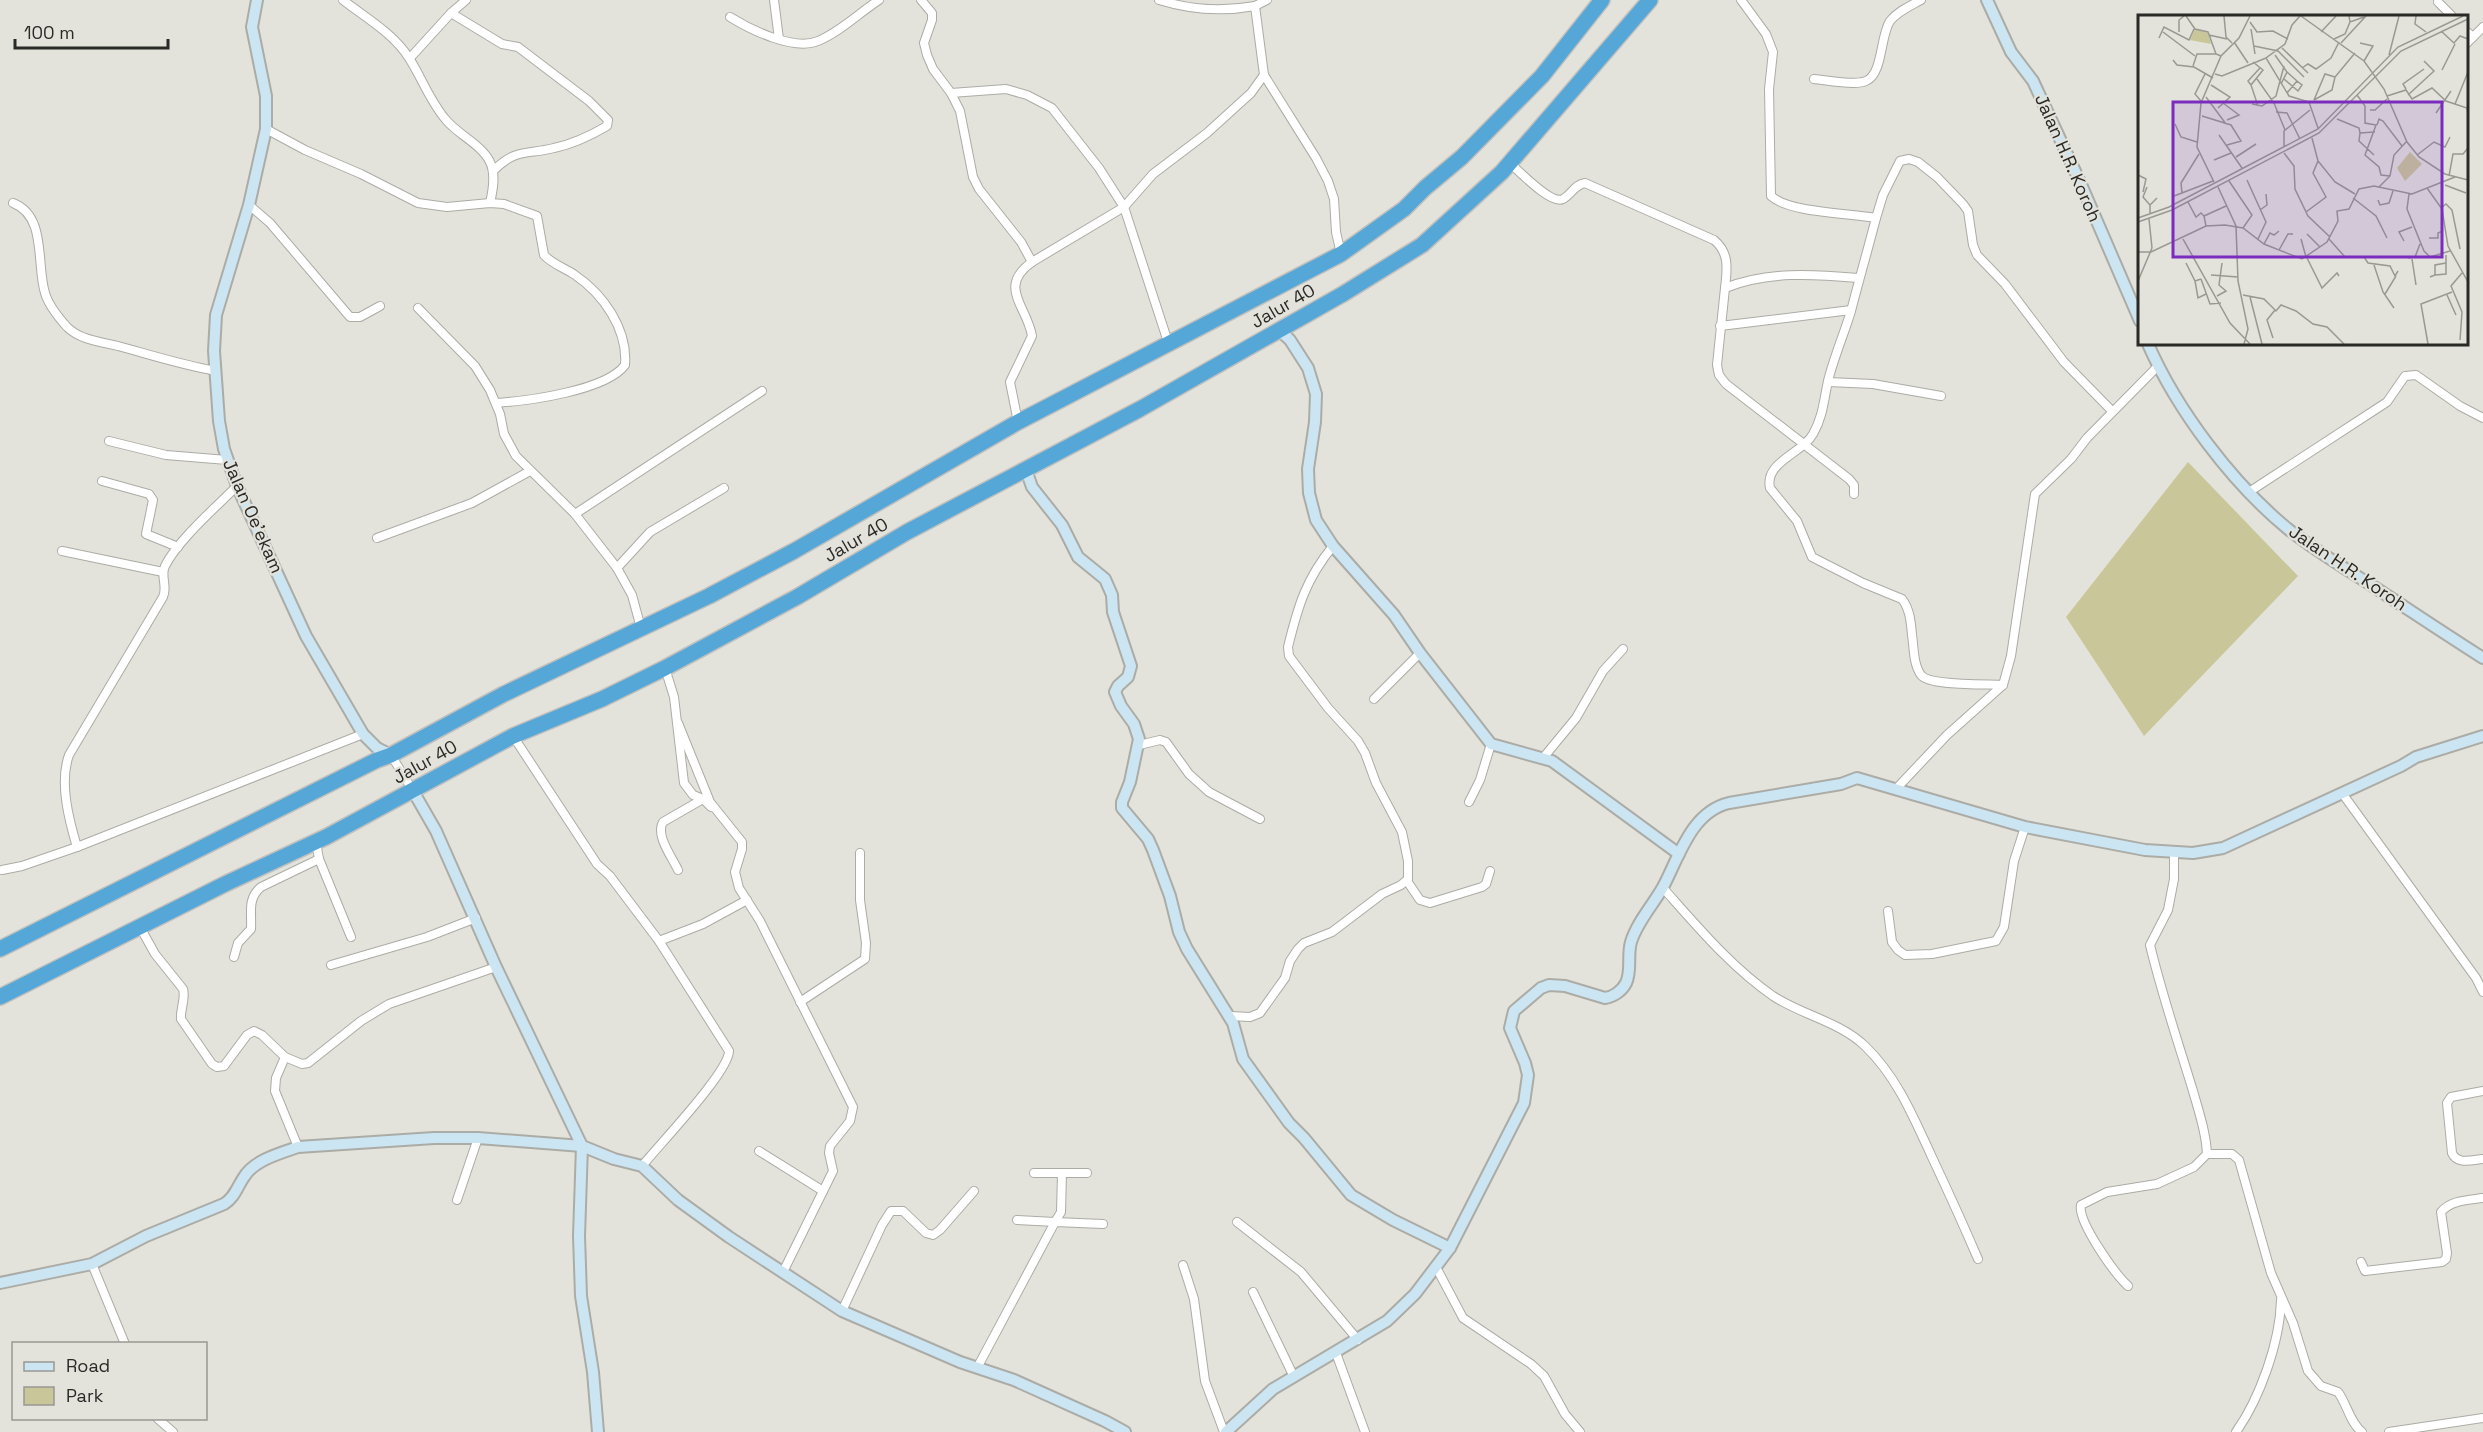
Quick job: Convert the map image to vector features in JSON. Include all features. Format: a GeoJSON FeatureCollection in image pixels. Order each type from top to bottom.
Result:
{"type":"FeatureCollection","features":[{"type":"Feature","properties":{"kind":"highway","name":"Jalur 40"},"geometry":{"type":"LineString","coordinates":[[0,949],[249,823],[391,755],[513,689],[794,551],[1018,422],[1341,254],[1404,209],[1462,157],[1542,76],[1602,0]]}},
{"type":"Feature","properties":{"kind":"highway","name":"Jalur 40"},"geometry":{"type":"LineString","coordinates":[[0,997],[316,842],[513,736],[602,699],[665,668],[797,597],[908,532],[1258,343],[1278,329],[1343,294],[1422,245],[1510,164],[1650,0]]}},
{"type":"Feature","properties":{"kind":"street","name":"Jalan Oe'ekam"},"geometry":{"type":"LineString","coordinates":[[256,0],[252,27],[266,96],[266,129],[249,205],[216,315],[214,339],[219,421],[227,460],[237,486],[306,636],[363,734],[377,748],[391,755]]}},
{"type":"Feature","properties":{"kind":"street"},"geometry":{"type":"LineString","coordinates":[[344,0],[399,44],[410,58],[428,95],[447,122],[488,158],[493,171],[490,202]]}},
{"type":"Feature","properties":{"kind":"street"},"geometry":{"type":"LineString","coordinates":[[410,58],[466,0]]}},
{"type":"Feature","properties":{"kind":"street"},"geometry":{"type":"LineString","coordinates":[[774,0],[779,39]]}},
{"type":"Feature","properties":{"kind":"street"},"geometry":{"type":"LineString","coordinates":[[730,17],[744,26],[779,39],[806,45],[839,29],[879,0]]}},
{"type":"Feature","properties":{"kind":"street"},"geometry":{"type":"LineString","coordinates":[[921,0],[932,13],[932,20],[924,43],[927,55],[933,69],[951,93],[960,111],[970,162],[979,189],[1021,242],[1032,262]]}},
{"type":"Feature","properties":{"kind":"street"},"geometry":{"type":"LineString","coordinates":[[1159,0],[1176,5],[1215,10],[1255,6],[1267,0]]}},
{"type":"Feature","properties":{"kind":"street"},"geometry":{"type":"LineString","coordinates":[[1741,0],[1767,34],[1773,52],[1769,89],[1771,196],[1778,202],[1811,210],[1876,218]]}},
{"type":"Feature","properties":{"kind":"street"},"geometry":{"type":"LineString","coordinates":[[1814,79],[1859,83],[1867,81],[1879,64],[1889,23],[1897,14],[1921,0]]}},
{"type":"Feature","properties":{"kind":"street","name":"Jalan H.R. Koroh"},"geometry":{"type":"LineString","coordinates":[[1987,0],[2012,52],[2034,81],[2138,319]]}},
{"type":"Feature","properties":{"kind":"street"},"geometry":{"type":"LineString","coordinates":[[2438,2],[2451,15]]}},
{"type":"Feature","properties":{"kind":"street"},"geometry":{"type":"LineString","coordinates":[[1255,6],[1264,75],[1328,181],[1334,199],[1341,254]]}},
{"type":"Feature","properties":{"kind":"street"},"geometry":{"type":"LineString","coordinates":[[451,13],[502,44],[518,47],[589,101],[608,120],[607,126],[589,136],[552,149],[517,154],[504,160],[493,171]]}},
{"type":"Feature","properties":{"kind":"street"},"geometry":{"type":"LineString","coordinates":[[2468,42],[2483,27]]}},
{"type":"Feature","properties":{"kind":"street"},"geometry":{"type":"LineString","coordinates":[[2468,33],[2473,37]]}},
{"type":"Feature","properties":{"kind":"street"},"geometry":{"type":"LineString","coordinates":[[1018,422],[1011,377],[1031,340],[1032,333],[1014,287],[1020,272],[1032,262],[1124,207],[1153,174],[1207,133],[1251,93],[1264,75]]}},
{"type":"Feature","properties":{"kind":"street"},"geometry":{"type":"LineString","coordinates":[[951,93],[1006,89],[1027,95],[1052,108],[1099,168],[1124,207],[1168,342]]}},
{"type":"Feature","properties":{"kind":"street"},"geometry":{"type":"LineString","coordinates":[[266,129],[304,150],[362,174],[418,203],[447,207],[490,202],[518,207],[537,216],[544,255],[584,282],[603,299],[621,336],[626,361],[622,370],[577,390],[545,398],[496,403]]}},
{"type":"Feature","properties":{"kind":"street"},"geometry":{"type":"LineString","coordinates":[[2003,685],[1926,680],[1922,677],[1916,660],[1908,612],[1902,599],[1848,576],[1812,557],[1797,521],[1770,488],[1770,476],[1780,464],[1806,444],[1814,433],[1824,406],[1828,382],[1883,195],[1900,161],[1909,159],[1918,162],[1937,177],[1968,211],[1973,245],[1977,255],[2006,284],[2064,362],[2112,411]]}},
{"type":"Feature","properties":{"kind":"street"},"geometry":{"type":"LineString","coordinates":[[1510,164],[1556,200],[1562,200],[1575,186],[1585,183],[1714,240],[1720,245],[1727,259],[1717,365],[1719,375],[1740,397],[1806,444],[1849,479],[1854,485],[1854,494]]}},
{"type":"Feature","properties":{"kind":"street"},"geometry":{"type":"LineString","coordinates":[[13,203],[22,207],[30,216],[41,255],[46,296],[68,328],[87,339],[184,366],[216,371]]}},
{"type":"Feature","properties":{"kind":"street"},"geometry":{"type":"LineString","coordinates":[[249,205],[270,223],[350,316],[360,317],[380,306]]}},
{"type":"Feature","properties":{"kind":"street"},"geometry":{"type":"LineString","coordinates":[[1725,288],[1743,281],[1776,276],[1809,274],[1858,278]]}},
{"type":"Feature","properties":{"kind":"street"},"geometry":{"type":"LineString","coordinates":[[418,308],[474,366],[490,390],[509,447],[530,471],[575,514],[617,567],[632,595],[641,628]]}},
{"type":"Feature","properties":{"kind":"street"},"geometry":{"type":"LineString","coordinates":[[1720,326],[1851,310]]}},
{"type":"Feature","properties":{"kind":"street"},"geometry":{"type":"LineString","coordinates":[[1278,329],[1290,340],[1308,368],[1316,394],[1316,422],[1308,469],[1309,493],[1316,520],[1333,546],[1394,615],[1420,654],[1491,744],[1543,758],[1570,774],[1679,854]]}},
{"type":"Feature","properties":{"kind":"street","name":"Jalan H.R. Koroh"},"geometry":{"type":"LineString","coordinates":[[2148,345],[2182,407],[2249,492],[2272,515],[2319,553],[2483,658]]}},
{"type":"Feature","properties":{"kind":"street"},"geometry":{"type":"LineString","coordinates":[[1896,789],[1947,735],[2003,685],[2011,656],[2035,494],[2071,459],[2112,411],[2158,366]]}},
{"type":"Feature","properties":{"kind":"street"},"geometry":{"type":"LineString","coordinates":[[2249,492],[2387,402],[2404,375],[2416,375],[2460,406],[2483,418]]}},
{"type":"Feature","properties":{"kind":"street"},"geometry":{"type":"LineString","coordinates":[[1828,382],[1872,384],[1941,396]]}},
{"type":"Feature","properties":{"kind":"street"},"geometry":{"type":"LineString","coordinates":[[575,514],[762,391]]}},
{"type":"Feature","properties":{"kind":"street"},"geometry":{"type":"LineString","coordinates":[[109,441],[166,455],[227,460]]}},
{"type":"Feature","properties":{"kind":"street"},"geometry":{"type":"LineString","coordinates":[[1026,470],[1032,487],[1062,525],[1078,557],[1105,579],[1112,595],[1113,612],[1131,666],[1128,677],[1115,692],[1136,729],[1139,745],[1130,782],[1122,802],[1123,810],[1148,839],[1170,896],[1179,932],[1187,949],[1230,1016],[1243,1059],[1289,1123],[1351,1195],[1393,1220],[1450,1248]]}},
{"type":"Feature","properties":{"kind":"street"},"geometry":{"type":"LineString","coordinates":[[377,537],[472,503],[530,471]]}},
{"type":"Feature","properties":{"kind":"street"},"geometry":{"type":"LineString","coordinates":[[102,481],[149,494],[153,500],[146,534],[178,547]]}},
{"type":"Feature","properties":{"kind":"street"},"geometry":{"type":"LineString","coordinates":[[77,847],[67,806],[67,760],[163,597],[166,590],[163,572],[166,564],[178,547],[237,486]]}},
{"type":"Feature","properties":{"kind":"street"},"geometry":{"type":"LineString","coordinates":[[617,567],[650,532],[724,488]]}},
{"type":"Feature","properties":{"kind":"street"},"geometry":{"type":"LineString","coordinates":[[1333,546],[1316,566],[1302,593],[1288,647],[1289,656],[1328,708],[1358,741],[1365,753],[1376,783],[1402,832],[1408,861],[1407,881],[1420,900],[1430,903],[1482,887],[1486,884],[1490,871]]}},
{"type":"Feature","properties":{"kind":"street"},"geometry":{"type":"LineString","coordinates":[[62,551],[163,572]]}},
{"type":"Feature","properties":{"kind":"street"},"geometry":{"type":"LineString","coordinates":[[1543,758],[1576,718],[1603,671],[1623,650]]}},
{"type":"Feature","properties":{"kind":"street"},"geometry":{"type":"LineString","coordinates":[[1374,699],[1420,654]]}},
{"type":"Feature","properties":{"kind":"street"},"geometry":{"type":"LineString","coordinates":[[665,668],[671,685],[678,723],[684,783],[693,795],[703,799],[725,820]]}},
{"type":"Feature","properties":{"kind":"street"},"geometry":{"type":"LineString","coordinates":[[678,723],[710,802],[742,842],[736,877],[853,1107],[850,1121],[830,1146],[829,1153],[834,1169],[783,1272]]}},
{"type":"Feature","properties":{"kind":"street"},"geometry":{"type":"LineString","coordinates":[[2,870],[22,866],[77,847],[363,734]]}},
{"type":"Feature","properties":{"kind":"street"},"geometry":{"type":"LineString","coordinates":[[513,736],[597,864],[610,876],[659,941],[730,1054],[704,1093],[642,1166]]}},
{"type":"Feature","properties":{"kind":"street"},"geometry":{"type":"LineString","coordinates":[[1183,1265],[1194,1299],[1205,1381],[1227,1432],[1273,1389],[1358,1340],[1402,1309],[1450,1248],[1524,1103],[1528,1075],[1510,1028],[1515,1011],[1541,988],[1549,985],[1565,986],[1605,998],[1615,995],[1626,983],[1634,934],[1663,888],[1689,834],[1710,812],[1721,805],[1841,784],[1857,778],[2025,827],[2145,850],[2174,853],[2209,852],[2223,848],[2416,757],[2483,736]]}},
{"type":"Feature","properties":{"kind":"street"},"geometry":{"type":"LineString","coordinates":[[1139,745],[1166,742],[1189,774],[1209,792],[1260,819]]}},
{"type":"Feature","properties":{"kind":"street"},"geometry":{"type":"LineString","coordinates":[[1469,802],[1480,780],[1491,744]]}},
{"type":"Feature","properties":{"kind":"street"},"geometry":{"type":"LineString","coordinates":[[391,755],[436,831],[496,967],[582,1146],[579,1236],[581,1296],[593,1372],[598,1432]]}},
{"type":"Feature","properties":{"kind":"street"},"geometry":{"type":"LineString","coordinates":[[2342,793],[2480,976],[2483,992]]}},
{"type":"Feature","properties":{"kind":"street"},"geometry":{"type":"LineString","coordinates":[[678,870],[660,833],[660,826],[703,799]]}},
{"type":"Feature","properties":{"kind":"street"},"geometry":{"type":"LineString","coordinates":[[1888,910],[1892,942],[1905,955],[1932,954],[1996,941],[2004,927],[2014,861],[2025,827]]}},
{"type":"Feature","properties":{"kind":"street"},"geometry":{"type":"LineString","coordinates":[[316,842],[319,860],[351,937]]}},
{"type":"Feature","properties":{"kind":"street"},"geometry":{"type":"LineString","coordinates":[[800,1002],[865,959],[866,943],[860,900],[860,853]]}},
{"type":"Feature","properties":{"kind":"street"},"geometry":{"type":"LineString","coordinates":[[2174,853],[2174,879],[2168,910],[2150,945],[2160,989],[2174,1026],[2199,1112],[2208,1154]]}},
{"type":"Feature","properties":{"kind":"street"},"geometry":{"type":"LineString","coordinates":[[234,957],[238,944],[251,929],[250,903],[255,892],[319,860]]}},
{"type":"Feature","properties":{"kind":"street"},"geometry":{"type":"LineString","coordinates":[[1230,1016],[1250,1017],[1260,1013],[1285,978],[1290,961],[1298,948],[1304,943],[1332,932],[1382,894],[1407,881]]}},
{"type":"Feature","properties":{"kind":"street"},"geometry":{"type":"LineString","coordinates":[[1663,888],[1706,936],[1749,977],[1785,1003],[1846,1032],[1876,1057],[1896,1084],[1912,1114],[1978,1259]]}},
{"type":"Feature","properties":{"kind":"street"},"geometry":{"type":"LineString","coordinates":[[659,941],[703,924],[747,900]]}},
{"type":"Feature","properties":{"kind":"street"},"geometry":{"type":"LineString","coordinates":[[331,965],[427,937],[476,918]]}},
{"type":"Feature","properties":{"kind":"street"},"geometry":{"type":"LineString","coordinates":[[140,927],[155,954],[183,989],[182,1019],[212,1064],[217,1067],[224,1066],[247,1035],[254,1031],[262,1035],[285,1057],[302,1064],[308,1063],[361,1021],[389,1004],[496,967]]}},
{"type":"Feature","properties":{"kind":"street"},"geometry":{"type":"LineString","coordinates":[[285,1057],[276,1078],[275,1091],[298,1147]]}},
{"type":"Feature","properties":{"kind":"street"},"geometry":{"type":"LineString","coordinates":[[2483,1091],[2451,1097],[2447,1103],[2454,1158],[2461,1161],[2483,1159]]}},
{"type":"Feature","properties":{"kind":"street"},"geometry":{"type":"LineString","coordinates":[[0,1283],[92,1264],[146,1236],[224,1204],[234,1195],[249,1170],[277,1154],[298,1147],[434,1138],[478,1138],[582,1146],[614,1159],[642,1166],[678,1200],[729,1238],[842,1311],[977,1368],[1051,1396],[1105,1420],[1125,1432]]}},
{"type":"Feature","properties":{"kind":"street"},"geometry":{"type":"LineString","coordinates":[[457,1200],[478,1138]]}},
{"type":"Feature","properties":{"kind":"street"},"geometry":{"type":"LineString","coordinates":[[759,1151],[823,1191]]}},
{"type":"Feature","properties":{"kind":"street"},"geometry":{"type":"LineString","coordinates":[[2128,1286],[2116,1274],[2102,1253],[2081,1215],[2081,1205],[2107,1192],[2157,1184],[2194,1167],[2208,1154],[2232,1154],[2239,1160],[2271,1273],[2293,1323],[2313,1379],[2321,1386],[2338,1392],[2355,1426],[2362,1432]]}},
{"type":"Feature","properties":{"kind":"street"},"geometry":{"type":"LineString","coordinates":[[1034,1173],[1087,1173]]}},
{"type":"Feature","properties":{"kind":"street"},"geometry":{"type":"LineString","coordinates":[[977,1368],[1061,1212],[1062,1173]]}},
{"type":"Feature","properties":{"kind":"street"},"geometry":{"type":"LineString","coordinates":[[842,1311],[882,1225],[891,1212],[897,1210],[903,1212],[926,1233],[933,1235],[974,1191]]}},
{"type":"Feature","properties":{"kind":"street"},"geometry":{"type":"LineString","coordinates":[[2361,1262],[2365,1271],[2442,1262],[2446,1259],[2447,1253],[2441,1212],[2447,1206],[2457,1202],[2483,1198]]}},
{"type":"Feature","properties":{"kind":"street"},"geometry":{"type":"LineString","coordinates":[[1017,1220],[1103,1224]]}},
{"type":"Feature","properties":{"kind":"street"},"geometry":{"type":"LineString","coordinates":[[1237,1222],[1301,1272],[1358,1340]]}},
{"type":"Feature","properties":{"kind":"street"},"geometry":{"type":"LineString","coordinates":[[92,1264],[124,1342]]}},
{"type":"Feature","properties":{"kind":"street"},"geometry":{"type":"LineString","coordinates":[[1436,1268],[1463,1318],[1531,1364],[1544,1376],[1565,1414],[1580,1432]]}},
{"type":"Feature","properties":{"kind":"street"},"geometry":{"type":"LineString","coordinates":[[1253,1292],[1294,1377]]}},
{"type":"Feature","properties":{"kind":"street"},"geometry":{"type":"LineString","coordinates":[[2236,1432],[2259,1389],[2278,1334],[2281,1299]]}},
{"type":"Feature","properties":{"kind":"street"},"geometry":{"type":"LineString","coordinates":[[1336,1353],[1365,1432]]}},
{"type":"Feature","properties":{"kind":"street"},"geometry":{"type":"LineString","coordinates":[[2389,1432],[2483,1418]]}},
{"type":"Feature","properties":{"kind":"street"},"geometry":{"type":"LineString","coordinates":[[158,1420],[173,1432]]}},
{"type":"Feature","properties":{"kind":"green space"},"geometry":{"type":"Polygon","coordinates":[[[2188,462],[2298,576],[2144,736],[2066,617],[2188,462]]]}}]}
